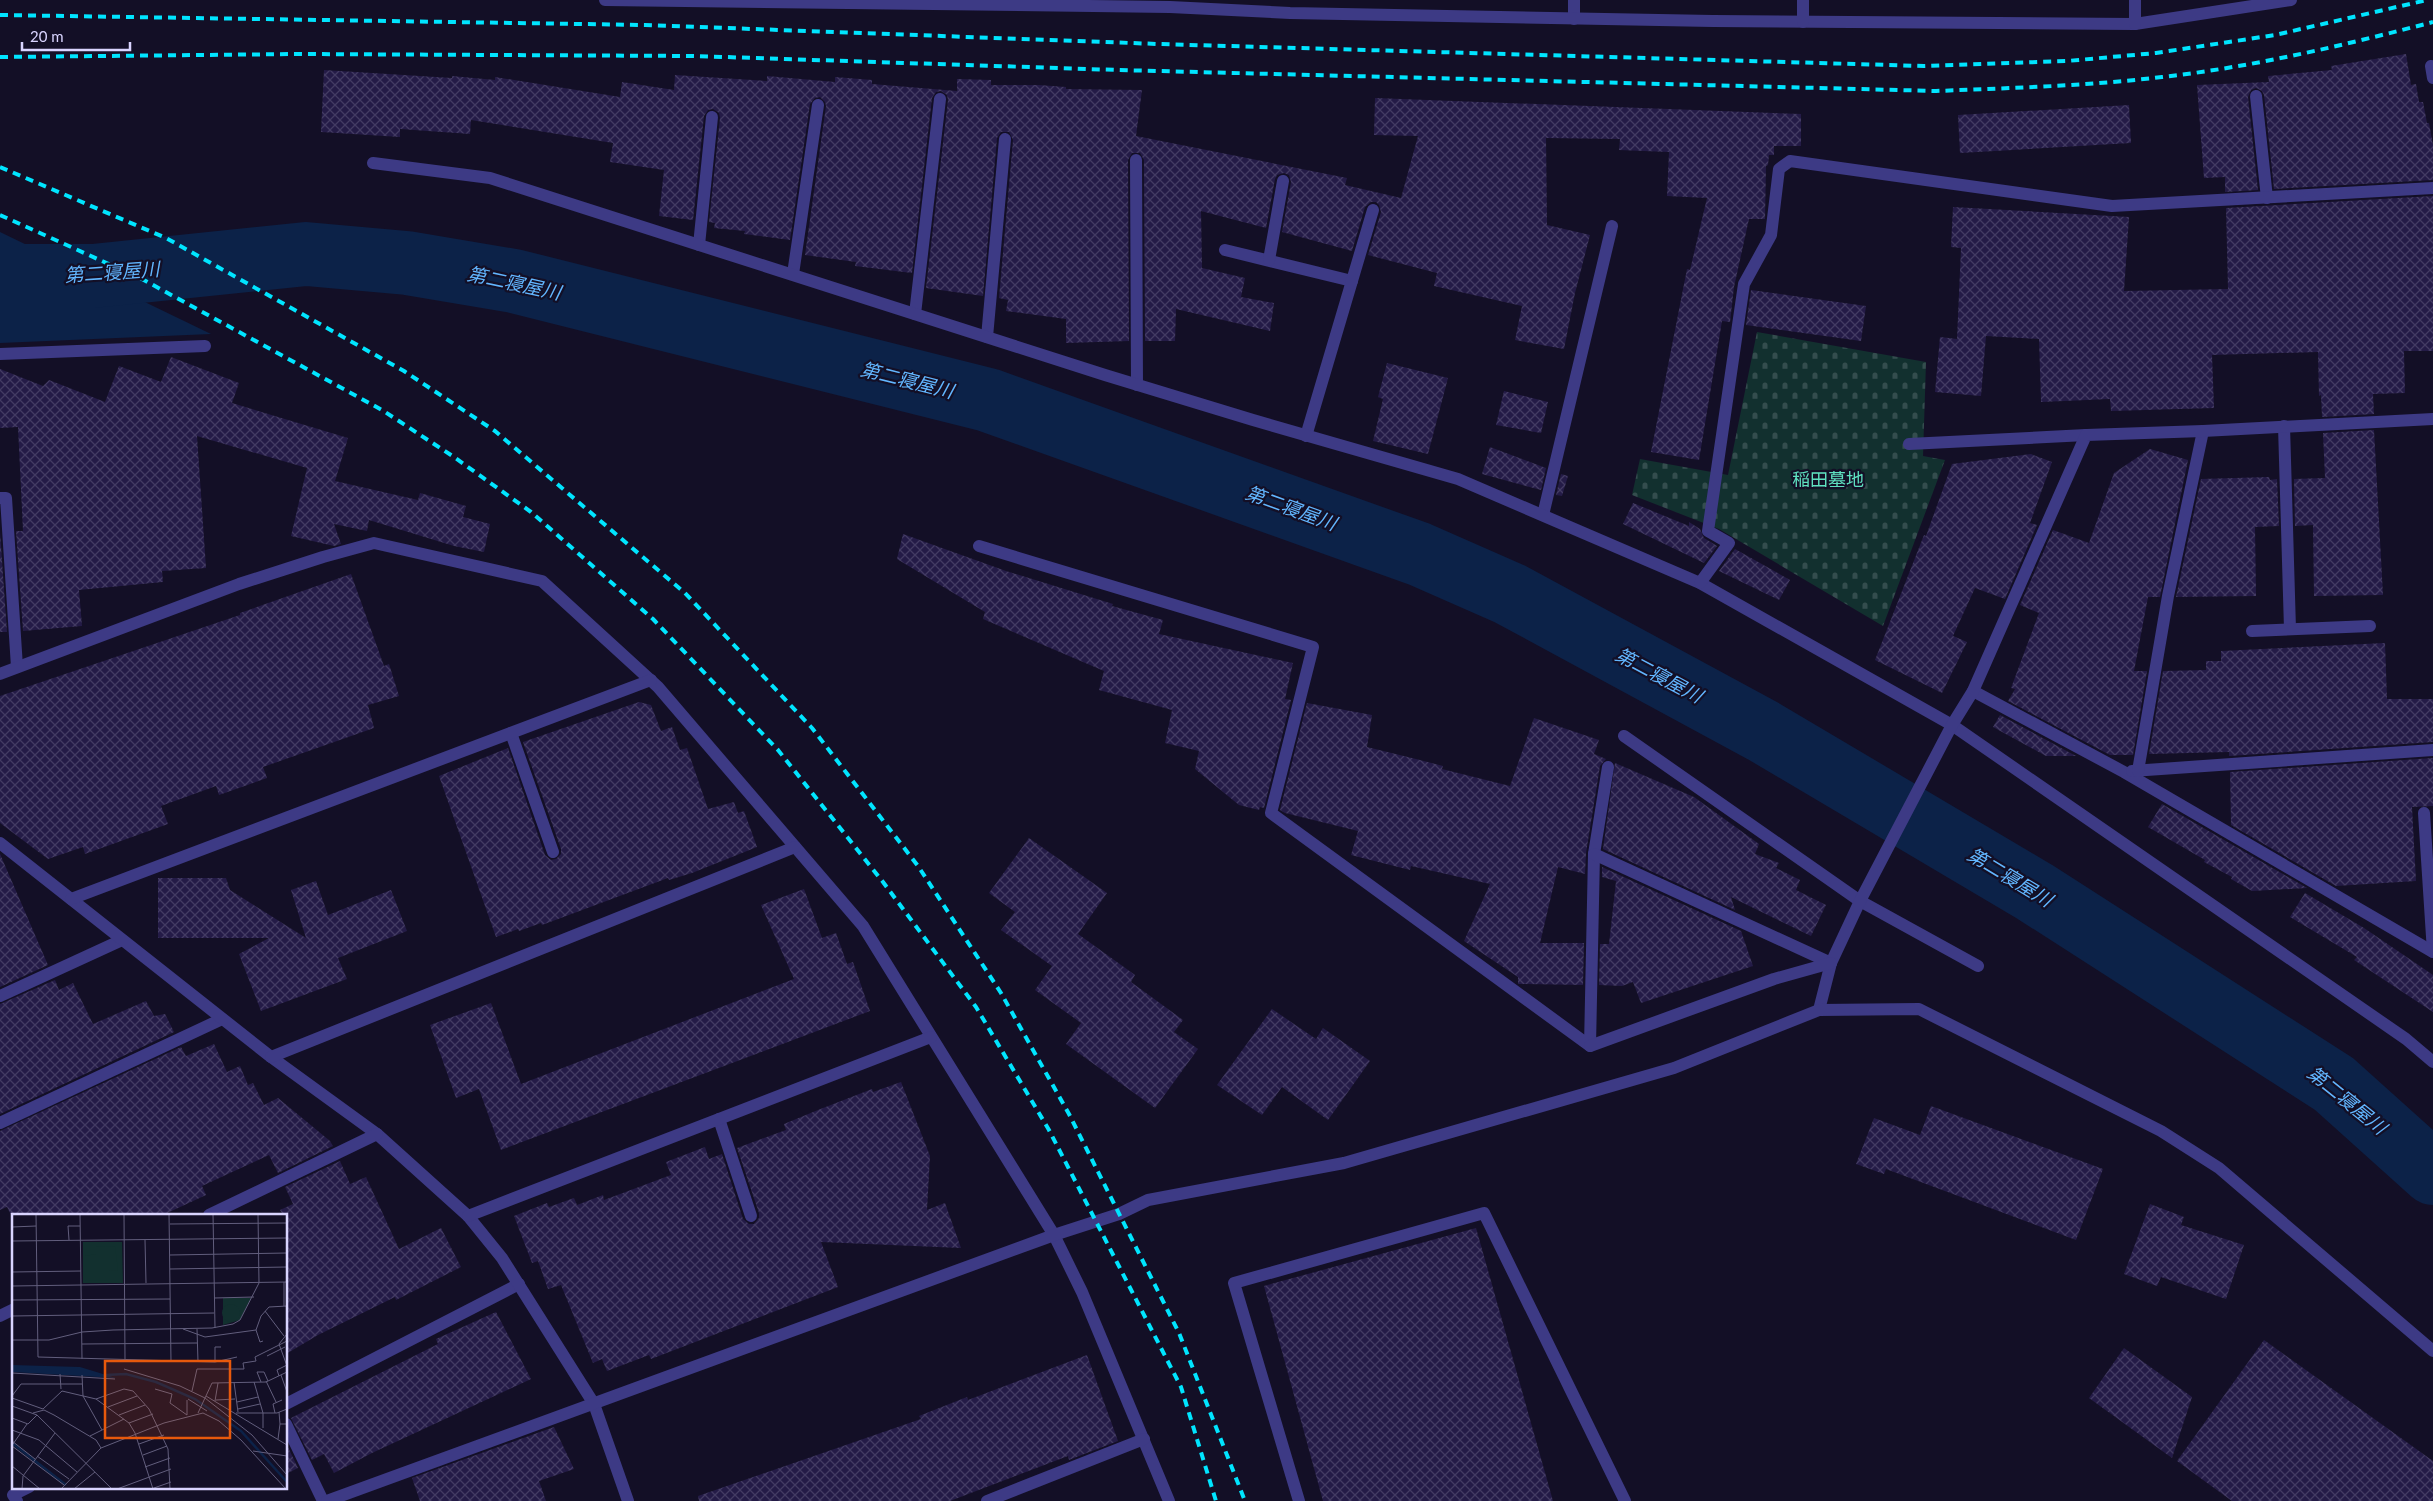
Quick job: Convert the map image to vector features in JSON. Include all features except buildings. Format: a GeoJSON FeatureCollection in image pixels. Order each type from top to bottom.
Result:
{"type":"FeatureCollection","features":[{"type":"Feature","properties":{"kind":"street"},"geometry":{"type":"LineString","coordinates":[[605,0],[1170,3],[1290,13],[1803,22],[2135,24],[2291,0]]}},
{"type":"Feature","properties":{"kind":"street"},"geometry":{"type":"LineString","coordinates":[[1290,0],[1290,13]]}},
{"type":"Feature","properties":{"kind":"street"},"geometry":{"type":"LineString","coordinates":[[1574,0],[1574,19]]}},
{"type":"Feature","properties":{"kind":"street"},"geometry":{"type":"LineString","coordinates":[[1803,0],[1803,22]]}},
{"type":"Feature","properties":{"kind":"street"},"geometry":{"type":"LineString","coordinates":[[2134,0],[2135,24]]}},
{"type":"Feature","properties":{"kind":"street"},"geometry":{"type":"LineString","coordinates":[[2256,96],[2266,198]]}},
{"type":"Feature","properties":{"kind":"street"},"geometry":{"type":"LineString","coordinates":[[915,314],[940,99]]}},
{"type":"Feature","properties":{"kind":"street"},"geometry":{"type":"LineString","coordinates":[[792,274],[818,105]]}},
{"type":"Feature","properties":{"kind":"street"},"geometry":{"type":"LineString","coordinates":[[699,245],[712,117]]}},
{"type":"Feature","properties":{"kind":"street"},"geometry":{"type":"LineString","coordinates":[[987,337],[1005,139]]}},
{"type":"Feature","properties":{"kind":"street"},"geometry":{"type":"LineString","coordinates":[[1136,160],[1137,385]]}},
{"type":"Feature","properties":{"kind":"street"},"geometry":{"type":"LineString","coordinates":[[1700,583],[1729,543],[1708,531],[1744,284],[1771,235],[1779,169],[1790,160],[2112,206],[2433,188]]}},
{"type":"Feature","properties":{"kind":"street"},"geometry":{"type":"LineString","coordinates":[[373,163],[490,178],[1137,385],[1458,479],[1700,583],[1952,725],[2406,1039],[2433,1062]]}},
{"type":"Feature","properties":{"kind":"street"},"geometry":{"type":"LineString","coordinates":[[1268,260],[1283,181]]}},
{"type":"Feature","properties":{"kind":"street"},"geometry":{"type":"LineString","coordinates":[[1306,436],[1373,210]]}},
{"type":"Feature","properties":{"kind":"street"},"geometry":{"type":"LineString","coordinates":[[1544,515],[1612,226]]}},
{"type":"Feature","properties":{"kind":"street"},"geometry":{"type":"LineString","coordinates":[[1225,250],[1352,281]]}},
{"type":"Feature","properties":{"kind":"street"},"geometry":{"type":"LineString","coordinates":[[0,354],[205,346]]}},
{"type":"Feature","properties":{"kind":"street"},"geometry":{"type":"LineString","coordinates":[[1909,444],[2433,419]]}},
{"type":"Feature","properties":{"kind":"street"},"geometry":{"type":"LineString","coordinates":[[2284,426],[2290,629]]}},
{"type":"Feature","properties":{"kind":"street"},"geometry":{"type":"LineString","coordinates":[[2138,770],[2168,596],[2203,431]]}},
{"type":"Feature","properties":{"kind":"street"},"geometry":{"type":"LineString","coordinates":[[1820,1010],[1831,963],[1860,901],[1952,725],[1973,691],[2086,435]]}},
{"type":"Feature","properties":{"kind":"street"},"geometry":{"type":"LineString","coordinates":[[0,498],[6,498],[17,667]]}},
{"type":"Feature","properties":{"kind":"street"},"geometry":{"type":"LineString","coordinates":[[0,674],[239,584],[374,543],[542,581],[651,680],[863,926],[1054,1235],[1082,1292],[1169,1501]]}},
{"type":"Feature","properties":{"kind":"street"},"geometry":{"type":"LineString","coordinates":[[979,546],[1313,646],[1271,813],[1590,1046]]}},
{"type":"Feature","properties":{"kind":"street"},"geometry":{"type":"LineString","coordinates":[[2252,630],[2370,626]]}},
{"type":"Feature","properties":{"kind":"street"},"geometry":{"type":"LineString","coordinates":[[71,899],[651,680]]}},
{"type":"Feature","properties":{"kind":"street"},"geometry":{"type":"LineString","coordinates":[[1973,691],[2124,772],[2433,952]]}},
{"type":"Feature","properties":{"kind":"street"},"geometry":{"type":"LineString","coordinates":[[511,733],[553,852]]}},
{"type":"Feature","properties":{"kind":"street"},"geometry":{"type":"LineString","coordinates":[[1624,736],[1860,901],[1978,966]]}},
{"type":"Feature","properties":{"kind":"street"},"geometry":{"type":"LineString","coordinates":[[2124,772],[2433,750]]}},
{"type":"Feature","properties":{"kind":"street"},"geometry":{"type":"LineString","coordinates":[[1590,1046],[1594,854],[1608,767]]}},
{"type":"Feature","properties":{"kind":"street"},"geometry":{"type":"LineString","coordinates":[[2424,813],[2433,952]]}},
{"type":"Feature","properties":{"kind":"street"},"geometry":{"type":"LineString","coordinates":[[0,843],[271,1057],[377,1134],[468,1216],[502,1258],[594,1404],[628,1501]]}},
{"type":"Feature","properties":{"kind":"street"},"geometry":{"type":"LineString","coordinates":[[271,1057],[795,846]]}},
{"type":"Feature","properties":{"kind":"street"},"geometry":{"type":"LineString","coordinates":[[1594,854],[1831,963]]}},
{"type":"Feature","properties":{"kind":"street"},"geometry":{"type":"LineString","coordinates":[[0,996],[122,940]]}},
{"type":"Feature","properties":{"kind":"street"},"geometry":{"type":"LineString","coordinates":[[1590,1046],[1774,980],[1831,963]]}},
{"type":"Feature","properties":{"kind":"street"},"geometry":{"type":"LineString","coordinates":[[327,1501],[1054,1235],[1120,1214],[1148,1200],[1344,1163],[1674,1068],[1820,1010],[1919,1009],[2161,1131],[2220,1168],[2433,1351]]}},
{"type":"Feature","properties":{"kind":"street"},"geometry":{"type":"LineString","coordinates":[[0,1123],[222,1019]]}},
{"type":"Feature","properties":{"kind":"street"},"geometry":{"type":"LineString","coordinates":[[468,1216],[931,1037]]}},
{"type":"Feature","properties":{"kind":"street"},"geometry":{"type":"LineString","coordinates":[[719,1119],[751,1216]]}},
{"type":"Feature","properties":{"kind":"street"},"geometry":{"type":"LineString","coordinates":[[211,1214],[377,1134]]}},
{"type":"Feature","properties":{"kind":"street"},"geometry":{"type":"LineString","coordinates":[[1300,1501],[1234,1283],[1484,1213],[1625,1501]]}},
{"type":"Feature","properties":{"kind":"street"},"geometry":{"type":"LineString","coordinates":[[288,1403],[519,1284]]}},
{"type":"Feature","properties":{"kind":"street"},"geometry":{"type":"LineString","coordinates":[[0,1316],[12,1310]]}},
{"type":"Feature","properties":{"kind":"street"},"geometry":{"type":"LineString","coordinates":[[288,1428],[323,1501]]}},
{"type":"Feature","properties":{"kind":"street"},"geometry":{"type":"LineString","coordinates":[[988,1501],[1144,1439]]}},
{"type":"Feature","properties":{"kind":"street"},"geometry":{"type":"LineString","coordinates":[[16,1501],[13,1494],[27,1488]]}},
{"type":"Feature","properties":{"kind":"green space","name":"稲田墓地"},"geometry":{"type":"Polygon","coordinates":[[[1757,332],[1926,362],[1923,456],[1945,460],[1883,626],[1719,529],[1632,495],[1640,459],[1728,475],[1757,332]]]}},
{"type":"Feature","properties":{"kind":"water"},"geometry":{"type":"Polygon","coordinates":[[[0,232],[211,334],[0,343],[0,232]]]}},
{"type":"Feature","properties":{"kind":"waterway","name":"第二寝屋川"},"geometry":{"type":"LineString","coordinates":[[0,276],[93,276],[306,254],[407,263],[514,281],[988,400],[1419,554],[1510,594],[1763,731],[2035,892],[2334,1084],[2433,1173]]}},
{"type":"Feature","properties":{"kind":"railway"},"geometry":{"type":"LineString","coordinates":[[0,15],[645,25],[1158,44],[1924,66],[2067,61],[2156,53],[2275,35],[2427,0]]}},
{"type":"Feature","properties":{"kind":"railway"},"geometry":{"type":"LineString","coordinates":[[0,57],[300,54],[694,56],[1118,70],[1936,91],[2077,85],[2196,73],[2299,54],[2433,22]]}},
{"type":"Feature","properties":{"kind":"railway"},"geometry":{"type":"LineString","coordinates":[[0,167],[166,238],[404,371],[495,431],[685,593],[812,728],[918,866],[1001,993],[1069,1114],[1179,1333],[1245,1501]]}},
{"type":"Feature","properties":{"kind":"railway"},"geometry":{"type":"LineString","coordinates":[[0,215],[142,279],[382,410],[454,457],[531,512],[653,619],[778,750],[883,882],[976,1007],[1049,1130],[1181,1387],[1216,1501]]}}]}
